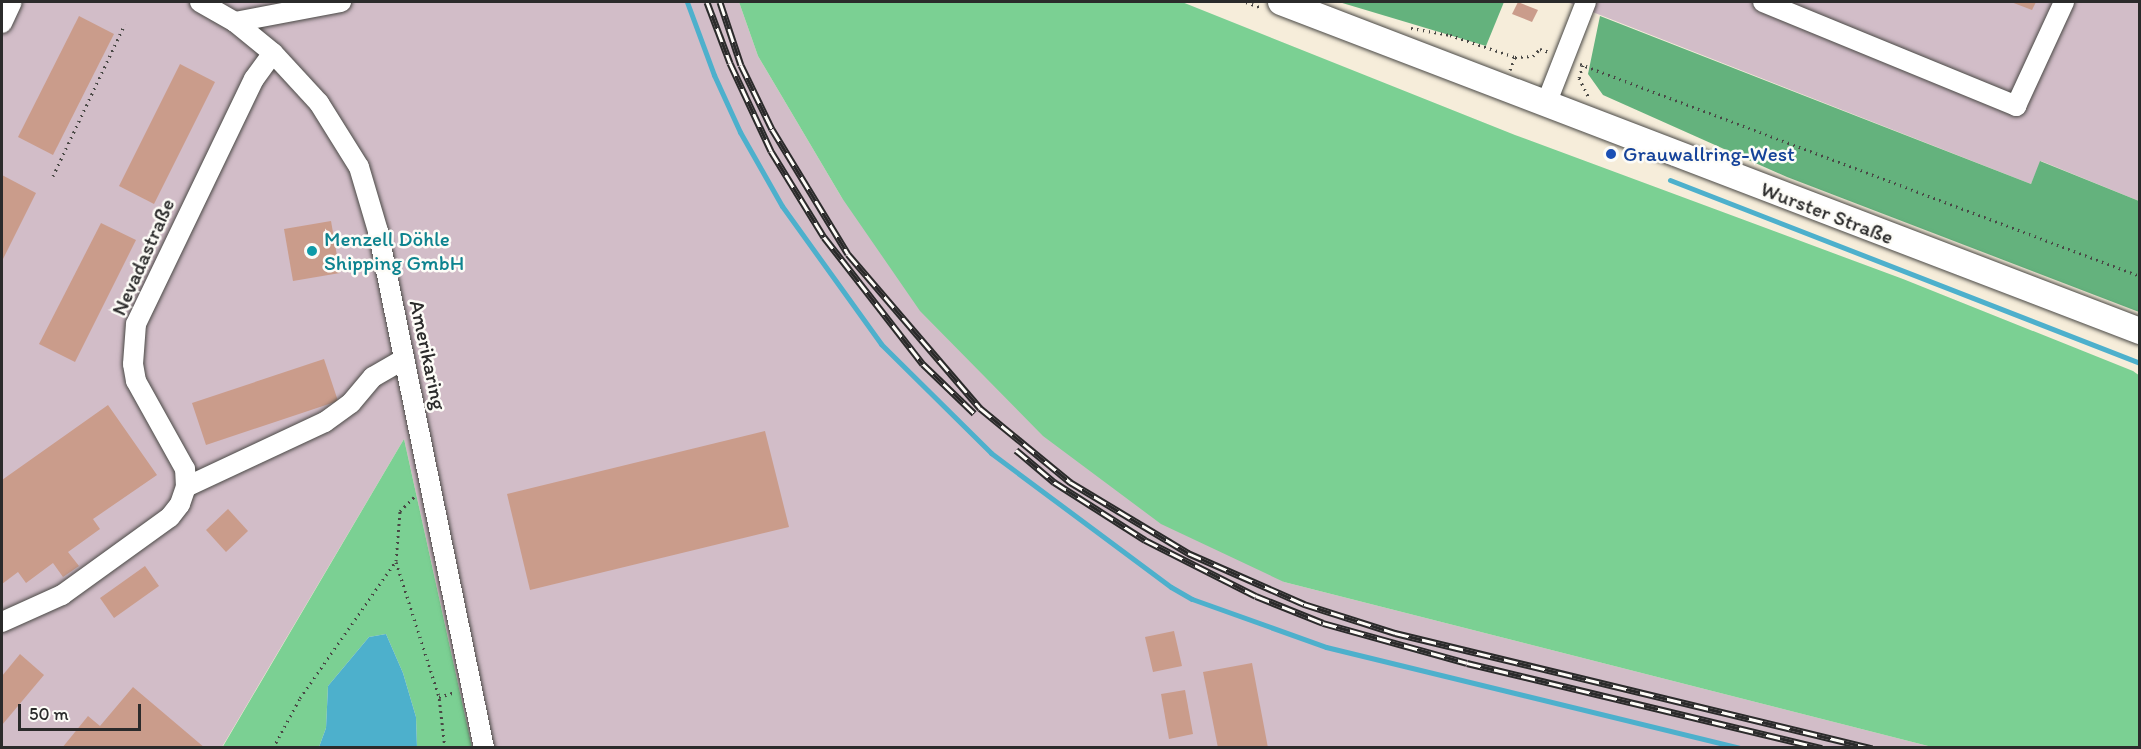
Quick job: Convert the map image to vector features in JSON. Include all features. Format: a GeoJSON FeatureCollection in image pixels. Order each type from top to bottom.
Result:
{"type":"FeatureCollection","features":[{"type":"Feature","properties":{"kind":"main road","name":"Wurster Straße"},"geometry":{"type":"LineString","coordinates":[[1281,2],[2139,331]]}},
{"type":"Feature","properties":{"kind":"street"},"geometry":{"type":"LineString","coordinates":[[2,22],[12,2]]}},
{"type":"Feature","properties":{"kind":"street","name":"Amerikaring"},"geometry":{"type":"LineString","coordinates":[[200,2],[235,22],[273,53],[319,103],[359,167],[378,231],[484,747]]}},
{"type":"Feature","properties":{"kind":"street"},"geometry":{"type":"LineString","coordinates":[[235,22],[341,2]]}},
{"type":"Feature","properties":{"kind":"street"},"geometry":{"type":"LineString","coordinates":[[1546,104],[1586,2]]}},
{"type":"Feature","properties":{"kind":"street"},"geometry":{"type":"LineString","coordinates":[[1763,2],[2016,106],[2064,2]]}},
{"type":"Feature","properties":{"kind":"street","name":"Nevadastraße"},"geometry":{"type":"LineString","coordinates":[[186,487],[185,469],[178,452],[136,381],[133,343],[136,324],[254,79],[273,53]]}},
{"type":"Feature","properties":{"kind":"street"},"geometry":{"type":"LineString","coordinates":[[2,622],[62,595],[170,517],[186,487],[325,422],[351,403],[373,377],[405,359]]}},
{"type":"Feature","properties":{"kind":"path"},"geometry":{"type":"LineString","coordinates":[[52,176],[125,24]]}},
{"type":"Feature","properties":{"kind":"path"},"geometry":{"type":"LineString","coordinates":[[1406,26],[1450,35],[1515,57]]}},
{"type":"Feature","properties":{"kind":"path"},"geometry":{"type":"LineString","coordinates":[[1583,65],[2139,276]]}},
{"type":"Feature","properties":{"kind":"path"},"geometry":{"type":"LineString","coordinates":[[431,487],[409,498],[400,511],[396,561],[439,698],[445,747]]}},
{"type":"Feature","properties":{"kind":"path"},"geometry":{"type":"LineString","coordinates":[[273,747],[300,698],[396,561]]}},
{"type":"Feature","properties":{"kind":"path"},"geometry":{"type":"LineString","coordinates":[[439,698],[471,688]]}},
{"type":"Feature","properties":{"kind":"shaded area"},"geometry":{"type":"Polygon","coordinates":[[[2,2],[739,2],[758,56],[842,198],[1284,582],[1932,747],[472,747],[404,439],[222,747],[2,747],[2,2]]]}},
{"type":"Feature","properties":{"kind":"shaded area"},"geometry":{"type":"Polygon","coordinates":[[[1567,2],[2139,2],[2139,201],[2041,161],[2031,184],[1567,2]]]}},
{"type":"Feature","properties":{"kind":"green space"},"geometry":{"type":"Polygon","coordinates":[[[739,2],[1182,2],[1515,135],[1903,279],[2133,371],[2140,376],[2139,747],[1932,747],[1284,582],[1161,524],[1043,436],[920,311],[842,198],[758,56],[739,2]]]}},
{"type":"Feature","properties":{"kind":"green space"},"geometry":{"type":"Polygon","coordinates":[[[1339,2],[1504,2],[1486,46],[1339,2]]]}},
{"type":"Feature","properties":{"kind":"green space"},"geometry":{"type":"Polygon","coordinates":[[[1600,16],[2031,184],[2040,161],[2139,201],[2139,312],[1787,177],[1603,95],[1588,74],[1600,16]]]}},
{"type":"Feature","properties":{"kind":"green space"},"geometry":{"type":"Polygon","coordinates":[[[404,439],[472,747],[417,747],[416,717],[403,673],[386,634],[369,637],[328,686],[326,728],[319,747],[222,748],[404,439]]]}},
{"type":"Feature","properties":{"kind":"water"},"geometry":{"type":"Polygon","coordinates":[[[386,634],[403,673],[416,717],[417,747],[319,747],[326,728],[328,686],[369,637],[386,634]]]}},
{"type":"Feature","properties":{"kind":"building"},"geometry":{"type":"Polygon","coordinates":[[[1518,2],[1538,10],[1532,22],[1512,14],[1518,2]]]}},
{"type":"Feature","properties":{"kind":"building"},"geometry":{"type":"Polygon","coordinates":[[[2011,2],[2036,2],[2032,10],[2011,2]]]}},
{"type":"Feature","properties":{"kind":"building"},"geometry":{"type":"Polygon","coordinates":[[[79,16],[114,34],[53,155],[18,137],[79,16]]]}},
{"type":"Feature","properties":{"kind":"building"},"geometry":{"type":"Polygon","coordinates":[[[180,64],[215,82],[154,204],[119,186],[180,64]]]}},
{"type":"Feature","properties":{"kind":"building"},"geometry":{"type":"Polygon","coordinates":[[[2,175],[36,193],[2,261],[2,175]]]}},
{"type":"Feature","properties":{"kind":"building","name":"Menzell Döhle Shipping GmbH"},"geometry":{"type":"Polygon","coordinates":[[[331,221],[340,273],[293,281],[284,229],[331,221]]]}},
{"type":"Feature","properties":{"kind":"building"},"geometry":{"type":"Polygon","coordinates":[[[101,223],[136,240],[75,362],[39,344],[101,223]]]}},
{"type":"Feature","properties":{"kind":"building"},"geometry":{"type":"Polygon","coordinates":[[[324,359],[338,401],[206,445],[192,403],[324,359]]]}},
{"type":"Feature","properties":{"kind":"building"},"geometry":{"type":"Polygon","coordinates":[[[108,405],[157,475],[93,519],[100,529],[68,552],[79,566],[63,577],[53,563],[26,583],[18,572],[2,584],[2,480],[108,405]]]}},
{"type":"Feature","properties":{"kind":"building"},"geometry":{"type":"Polygon","coordinates":[[[765,431],[789,527],[530,590],[507,494],[765,431]]]}},
{"type":"Feature","properties":{"kind":"building"},"geometry":{"type":"Polygon","coordinates":[[[228,509],[248,531],[226,552],[206,530],[228,509]]]}},
{"type":"Feature","properties":{"kind":"building"},"geometry":{"type":"Polygon","coordinates":[[[145,566],[159,586],[114,618],[100,598],[145,566]]]}},
{"type":"Feature","properties":{"kind":"building"},"geometry":{"type":"Polygon","coordinates":[[[1174,631],[1182,666],[1153,672],[1145,637],[1174,631]]]}},
{"type":"Feature","properties":{"kind":"building"},"geometry":{"type":"Polygon","coordinates":[[[20,654],[44,675],[2,725],[2,676],[20,654]]]}},
{"type":"Feature","properties":{"kind":"building"},"geometry":{"type":"Polygon","coordinates":[[[1252,663],[1268,748],[1218,748],[1203,672],[1252,663]]]}},
{"type":"Feature","properties":{"kind":"building"},"geometry":{"type":"Polygon","coordinates":[[[133,687],[205,748],[62,748],[88,716],[100,726],[133,687]]]}},
{"type":"Feature","properties":{"kind":"building"},"geometry":{"type":"Polygon","coordinates":[[[1185,690],[1193,734],[1169,739],[1161,694],[1185,690]]]}},
{"type":"Feature","properties":{"kind":"waterway"},"geometry":{"type":"LineString","coordinates":[[687,2],[714,75],[740,132],[782,206],[881,344],[991,453],[1171,587],[1192,599],[1326,647],[1739,748]]}},
{"type":"Feature","properties":{"kind":"waterway"},"geometry":{"type":"LineString","coordinates":[[1670,180],[2140,363]]}},
{"type":"Feature","properties":{"kind":"railway"},"geometry":{"type":"LineString","coordinates":[[707,2],[730,63],[771,151],[824,237],[923,364],[974,413]]}},
{"type":"Feature","properties":{"kind":"railway"},"geometry":{"type":"LineString","coordinates":[[720,2],[741,65],[772,129],[848,254],[980,408],[1070,482],[1188,553],[1304,604],[1395,633],[1872,748]]}},
{"type":"Feature","properties":{"kind":"railway"},"geometry":{"type":"LineString","coordinates":[[1016,450],[1054,482],[1145,540],[1256,596],[1323,623],[1467,663],[1822,748]]}},
{"type":"Feature","properties":{"kind":"place","name":"Grauwallring-West"},"geometry":{"type":"Point","coordinates":[1611,154]}},
{"type":"Feature","properties":{"kind":"place","name":"Menzell Döhle Shipping GmbH"},"geometry":{"type":"Point","coordinates":[312,251]}}]}
